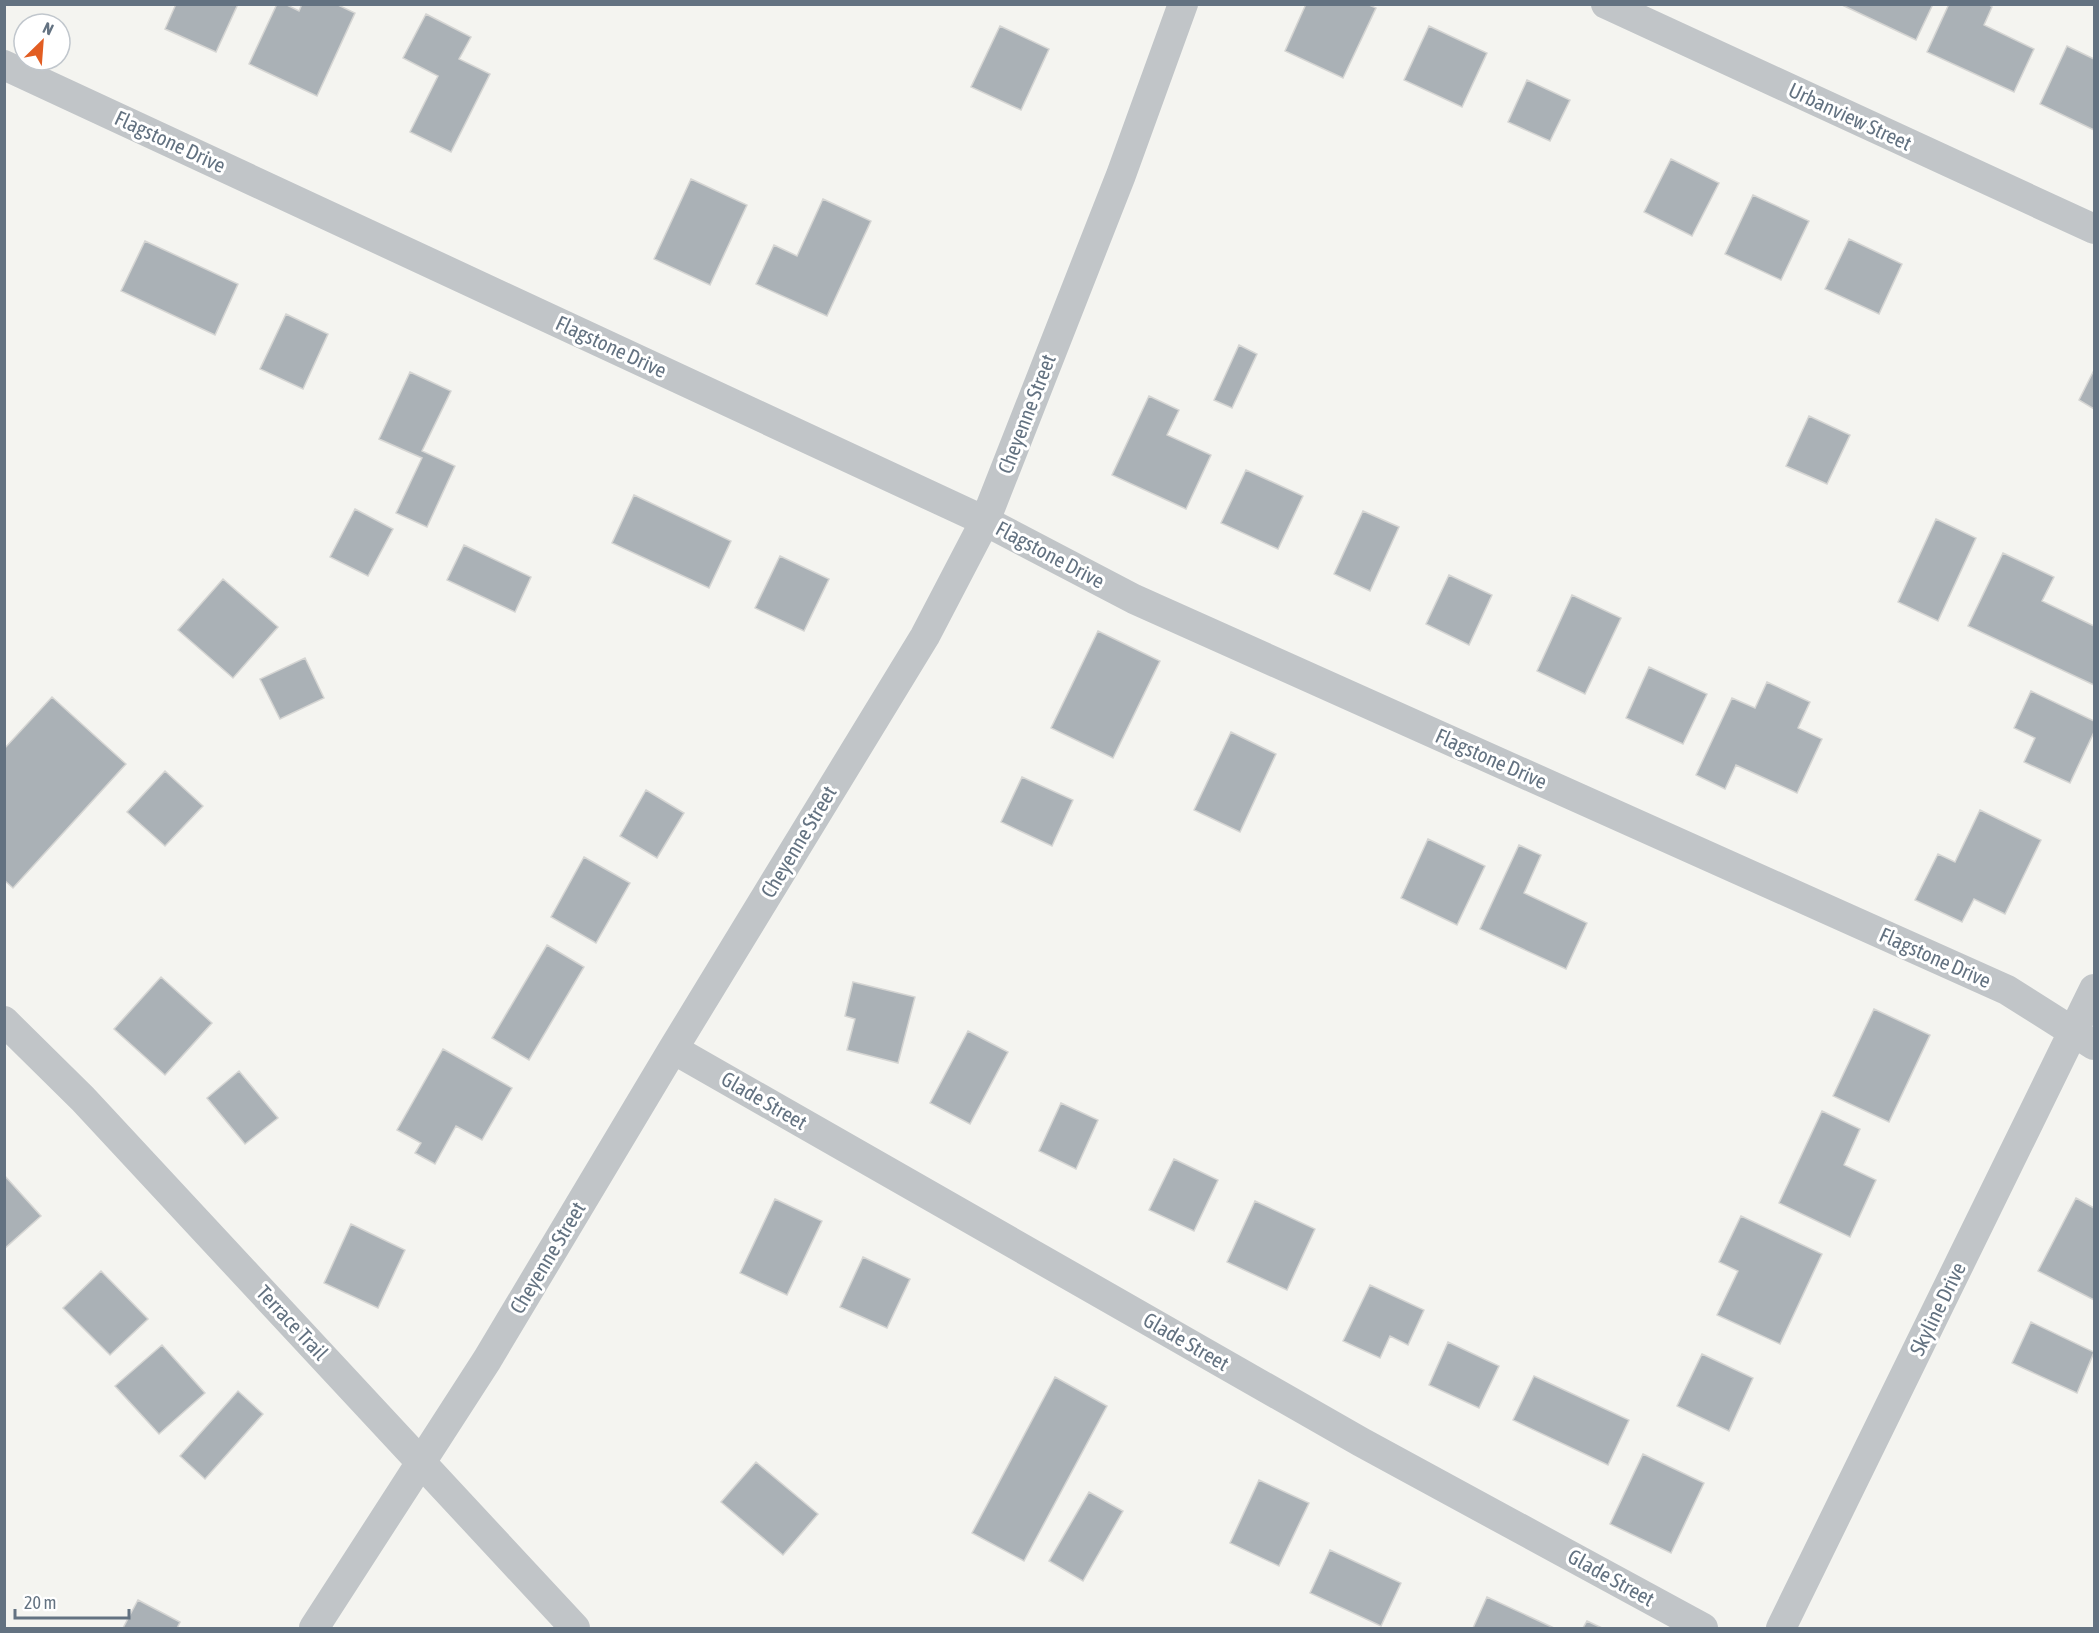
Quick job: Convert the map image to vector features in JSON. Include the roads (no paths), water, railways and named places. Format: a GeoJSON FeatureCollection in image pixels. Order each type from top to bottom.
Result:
{"type":"FeatureCollection","features":[{"type":"Feature","properties":{"kind":"street","name":"Cheyenne Street"},"geometry":{"type":"LineString","coordinates":[[314,1629],[487,1360],[673,1049],[925,636],[985,521],[1121,175],[1183,4]]}},
{"type":"Feature","properties":{"kind":"street","name":"Urbanview Street"},"geometry":{"type":"LineString","coordinates":[[1606,4],[2094,229]]}},
{"type":"Feature","properties":{"kind":"street","name":"Flagstone Drive"},"geometry":{"type":"LineString","coordinates":[[4,65],[985,521],[1134,599],[2007,990],[2084,1038]]}},
{"type":"Feature","properties":{"kind":"street","name":"Skyline Drive"},"geometry":{"type":"LineString","coordinates":[[1781,1629],[2084,1038],[2094,989]]}},
{"type":"Feature","properties":{"kind":"street","name":"Terrace Trail"},"geometry":{"type":"LineString","coordinates":[[4,1021],[83,1100],[575,1629]]}},
{"type":"Feature","properties":{"kind":"street","name":"Glade Street"},"geometry":{"type":"LineString","coordinates":[[673,1049],[1361,1442],[1703,1629]]}}]}
